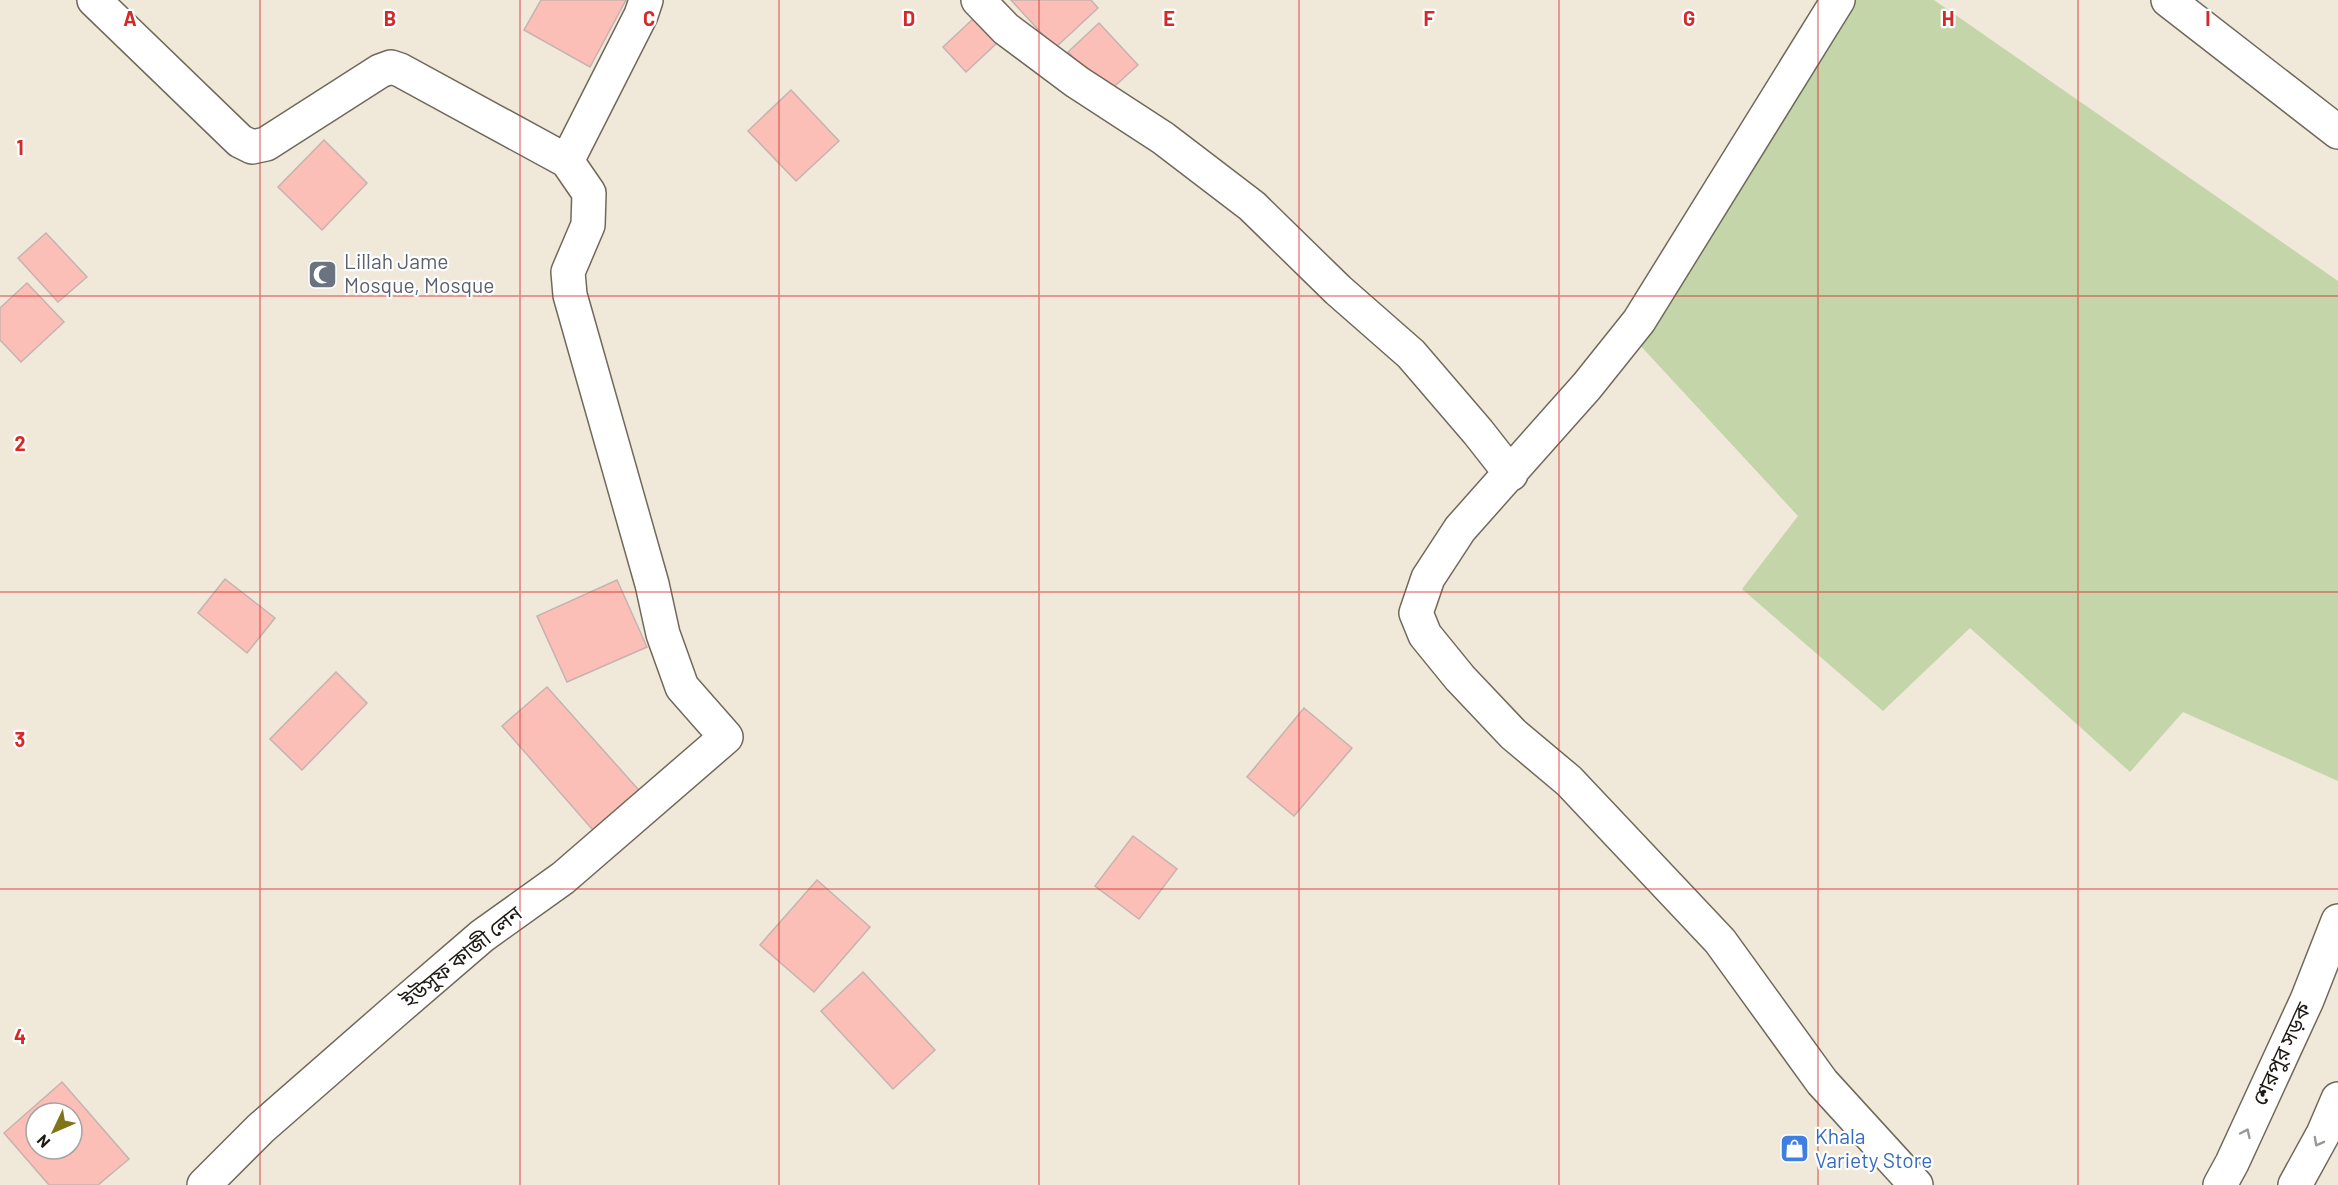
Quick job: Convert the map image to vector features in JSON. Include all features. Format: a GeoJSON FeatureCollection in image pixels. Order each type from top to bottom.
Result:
{"type":"FeatureCollection","features":[{"type":"Feature","properties":{"kind":"main road"},"geometry":{"type":"LineString","coordinates":[[94,0],[240,141],[252,147],[266,144],[380,71],[391,67],[567,161],[641,15],[646,0]]}},
{"type":"Feature","properties":{"kind":"main road"},"geometry":{"type":"LineString","coordinates":[[978,0],[1006,29],[1077,82],[1163,138],[1252,206],[1338,290],[1411,354],[1511,474]]}},
{"type":"Feature","properties":{"kind":"main road"},"geometry":{"type":"LineString","coordinates":[[1838,0],[1639,321],[1587,386],[1460,529],[1428,578],[1416,613],[1425,634],[1461,678],[1513,734],[1569,781],[1720,941],[1822,1082],[1916,1185]]}},
{"type":"Feature","properties":{"kind":"main road"},"geometry":{"type":"LineString","coordinates":[[2168,0],[2338,132]]}},
{"type":"Feature","properties":{"kind":"main road","name":"ইউসুফ কাজী লেন"},"geometry":{"type":"LineString","coordinates":[[204,1185],[261,1128],[482,936],[563,878],[726,737],[682,687],[663,634],[652,584],[570,295],[568,272],[588,225],[589,194],[567,161]]}},
{"type":"Feature","properties":{"kind":"main road","name":"শেরপুর সড়ক"},"geometry":{"type":"LineString","coordinates":[[2220,1185],[2307,1000],[2338,921]]}},
{"type":"Feature","properties":{"kind":"main road"},"geometry":{"type":"LineString","coordinates":[[2295,1185],[2323,1134],[2338,1099]]}},
{"type":"Feature","properties":{"kind":"green space"},"geometry":{"type":"Polygon","coordinates":[[[1848,0],[1934,0],[2338,281],[2338,781],[2183,712],[2130,772],[1970,628],[1883,711],[1742,589],[1798,516],[1637,342],[1848,0]]]}},
{"type":"Feature","properties":{"kind":"building"},"geometry":{"type":"Polygon","coordinates":[[[541,0],[626,0],[590,67],[524,30],[541,0]]]}},
{"type":"Feature","properties":{"kind":"building"},"geometry":{"type":"Polygon","coordinates":[[[1011,0],[1091,0],[1098,8],[1055,48],[1011,0]]]}},
{"type":"Feature","properties":{"kind":"building"},"geometry":{"type":"Polygon","coordinates":[[[974,18],[997,43],[966,72],[943,47],[974,18]]]}},
{"type":"Feature","properties":{"kind":"building"},"geometry":{"type":"Polygon","coordinates":[[[1099,23],[1138,65],[1107,93],[1068,52],[1099,23]]]}},
{"type":"Feature","properties":{"kind":"building"},"geometry":{"type":"Polygon","coordinates":[[[791,90],[839,141],[796,181],[748,131],[791,90]]]}},
{"type":"Feature","properties":{"kind":"building"},"geometry":{"type":"Polygon","coordinates":[[[324,140],[367,183],[322,230],[278,187],[324,140]]]}},
{"type":"Feature","properties":{"kind":"building"},"geometry":{"type":"Polygon","coordinates":[[[46,233],[87,277],[58,302],[18,258],[46,233]]]}},
{"type":"Feature","properties":{"kind":"building"},"geometry":{"type":"Polygon","coordinates":[[[27,283],[64,322],[21,362],[0,340],[0,308],[27,283]]]}},
{"type":"Feature","properties":{"kind":"building"},"geometry":{"type":"Polygon","coordinates":[[[225,579],[275,618],[247,653],[198,613],[225,579]]]}},
{"type":"Feature","properties":{"kind":"building"},"geometry":{"type":"Polygon","coordinates":[[[617,580],[647,647],[567,682],[537,616],[617,580]]]}},
{"type":"Feature","properties":{"kind":"building"},"geometry":{"type":"Polygon","coordinates":[[[336,672],[367,703],[302,770],[270,739],[336,672]]]}},
{"type":"Feature","properties":{"kind":"building"},"geometry":{"type":"Polygon","coordinates":[[[547,687],[645,797],[599,837],[502,726],[547,687]]]}},
{"type":"Feature","properties":{"kind":"building"},"geometry":{"type":"Polygon","coordinates":[[[1304,708],[1352,748],[1294,816],[1247,777],[1304,708]]]}},
{"type":"Feature","properties":{"kind":"building"},"geometry":{"type":"Polygon","coordinates":[[[1133,836],[1177,869],[1139,919],[1095,886],[1133,836]]]}},
{"type":"Feature","properties":{"kind":"building"},"geometry":{"type":"Polygon","coordinates":[[[817,880],[870,927],[814,992],[760,945],[817,880]]]}},
{"type":"Feature","properties":{"kind":"building"},"geometry":{"type":"Polygon","coordinates":[[[863,972],[935,1050],[893,1089],[821,1011],[863,972]]]}},
{"type":"Feature","properties":{"kind":"building"},"geometry":{"type":"Polygon","coordinates":[[[62,1082],[79,1101],[40,1101],[62,1082]]]}},
{"type":"Feature","properties":{"kind":"building"},"geometry":{"type":"Polygon","coordinates":[[[84,1107],[129,1159],[98,1185],[49,1185],[28,1161],[84,1161],[84,1107]]]}},
{"type":"Feature","properties":{"kind":"building"},"geometry":{"type":"Polygon","coordinates":[[[24,1115],[24,1156],[4,1133],[24,1115]]]}},
{"type":"Feature","properties":{"kind":"place","name":"Lillah Jame Mosque, Mosque"},"geometry":{"type":"Point","coordinates":[323,274]}},
{"type":"Feature","properties":{"kind":"place","name":"Khala Variety Store"},"geometry":{"type":"Point","coordinates":[1794,1149]}}]}
